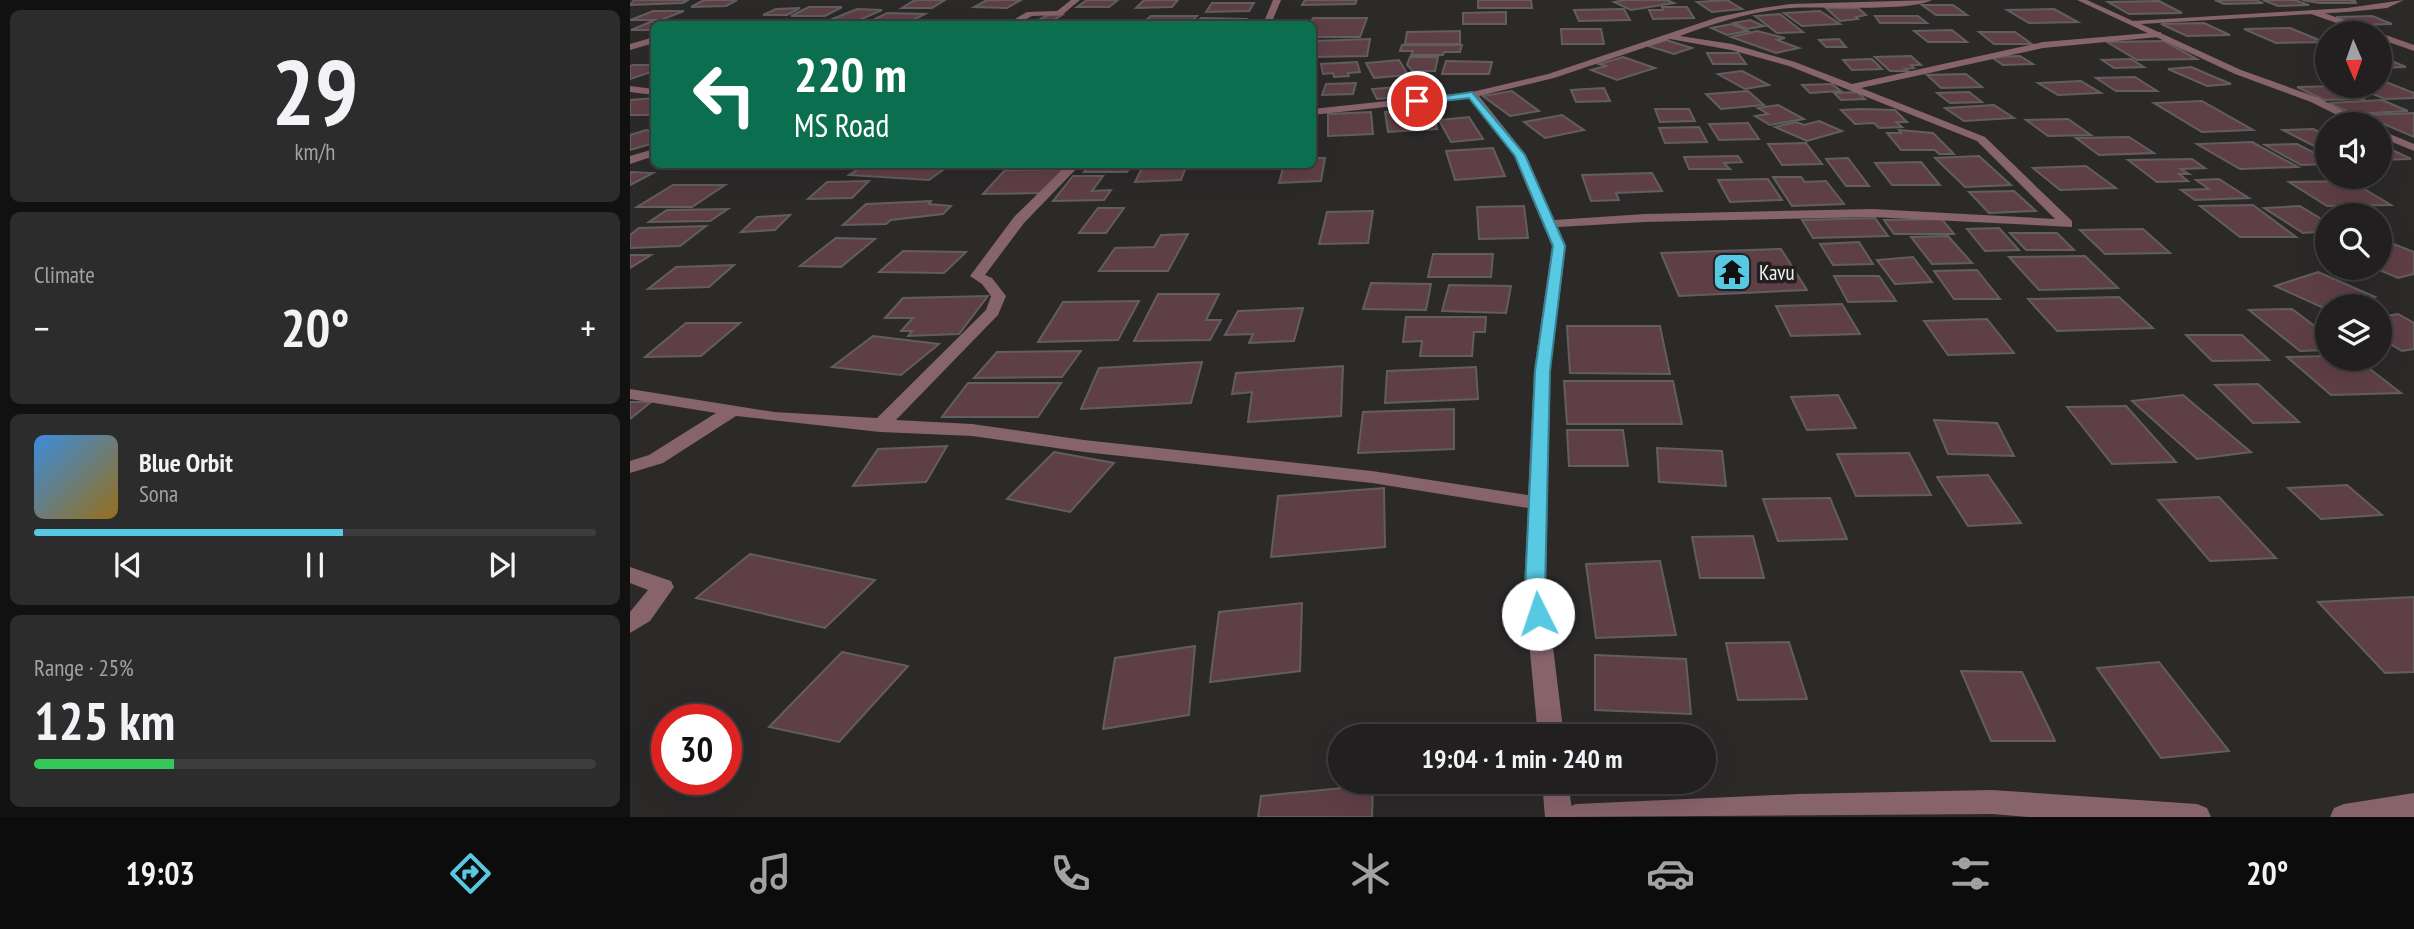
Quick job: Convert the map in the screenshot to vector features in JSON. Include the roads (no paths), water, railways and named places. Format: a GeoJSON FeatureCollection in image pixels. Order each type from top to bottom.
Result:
{"type":"FeatureCollection","features":[{"type":"Feature","properties":{"kind":"street"},"geometry":{"type":"LineString","coordinates":[[1016,21],[1030,14],[1059,13],[1076,0]]}},
{"type":"Feature","properties":{"kind":"street"},"geometry":{"type":"LineString","coordinates":[[1269,21],[1277,0]]}},
{"type":"Feature","properties":{"kind":"street"},"geometry":{"type":"LineString","coordinates":[[1806,0],[1819,5]]}},
{"type":"Feature","properties":{"kind":"street"},"geometry":{"type":"LineString","coordinates":[[1316,111],[1472,95],[1551,76],[1669,36],[1748,13],[1790,6],[1870,5],[1928,0]]}},
{"type":"Feature","properties":{"kind":"street"},"geometry":{"type":"LineString","coordinates":[[2081,0],[2238,72],[2315,100],[2338,112]]}},
{"type":"Feature","properties":{"kind":"street"},"geometry":{"type":"LineString","coordinates":[[2131,22],[2314,12],[2387,6],[2400,0]]}},
{"type":"Feature","properties":{"kind":"street"},"geometry":{"type":"LineString","coordinates":[[2314,12],[2339,21]]}},
{"type":"Feature","properties":{"kind":"street"},"geometry":{"type":"LineString","coordinates":[[1852,88],[2043,45],[2158,34]]}},
{"type":"Feature","properties":{"kind":"street"},"geometry":{"type":"LineString","coordinates":[[1550,224],[1658,218],[1872,213],[2067,224],[1981,139],[1792,64],[1732,47],[1669,36]]}},
{"type":"Feature","properties":{"kind":"street"},"geometry":{"type":"LineString","coordinates":[[2392,40],[2414,48]]}},
{"type":"Feature","properties":{"kind":"street"},"geometry":{"type":"LineString","coordinates":[[630,47],[651,41]]}},
{"type":"Feature","properties":{"kind":"street"},"geometry":{"type":"LineString","coordinates":[[630,89],[651,92]]}},
{"type":"Feature","properties":{"kind":"street"},"geometry":{"type":"LineString","coordinates":[[1472,95],[1520,155],[1559,246],[1542,371],[1535,589],[1549,724]]}},
{"type":"Feature","properties":{"kind":"street"},"geometry":{"type":"LineString","coordinates":[[2392,138],[2414,148]]}},
{"type":"Feature","properties":{"kind":"street"},"geometry":{"type":"LineString","coordinates":[[630,160],[651,153]]}},
{"type":"Feature","properties":{"kind":"street"},"geometry":{"type":"LineString","coordinates":[[880,426],[993,312],[999,296],[987,281],[977,276],[1019,220],[1071,168]]}},
{"type":"Feature","properties":{"kind":"street"},"geometry":{"type":"LineString","coordinates":[[630,394],[774,417],[972,430],[1084,446],[1373,477],[1538,503]]}},
{"type":"Feature","properties":{"kind":"street"},"geometry":{"type":"LineString","coordinates":[[630,467],[656,459],[732,411]]}},
{"type":"Feature","properties":{"kind":"street"},"geometry":{"type":"LineString","coordinates":[[630,575],[663,587],[642,615],[630,624]]}},
{"type":"Feature","properties":{"kind":"street"},"geometry":{"type":"LineString","coordinates":[[1556,794],[1559,817]]}},
{"type":"Feature","properties":{"kind":"street"},"geometry":{"type":"LineString","coordinates":[[1576,817],[1798,806],[1992,802],[2197,817]]}},
{"type":"Feature","properties":{"kind":"street"},"geometry":{"type":"LineString","coordinates":[[2344,817],[2414,805]]}},
{"type":"Feature","properties":{"kind":"place","name":"Kavu"},"geometry":{"type":"Point","coordinates":[1732,272]}}]}
